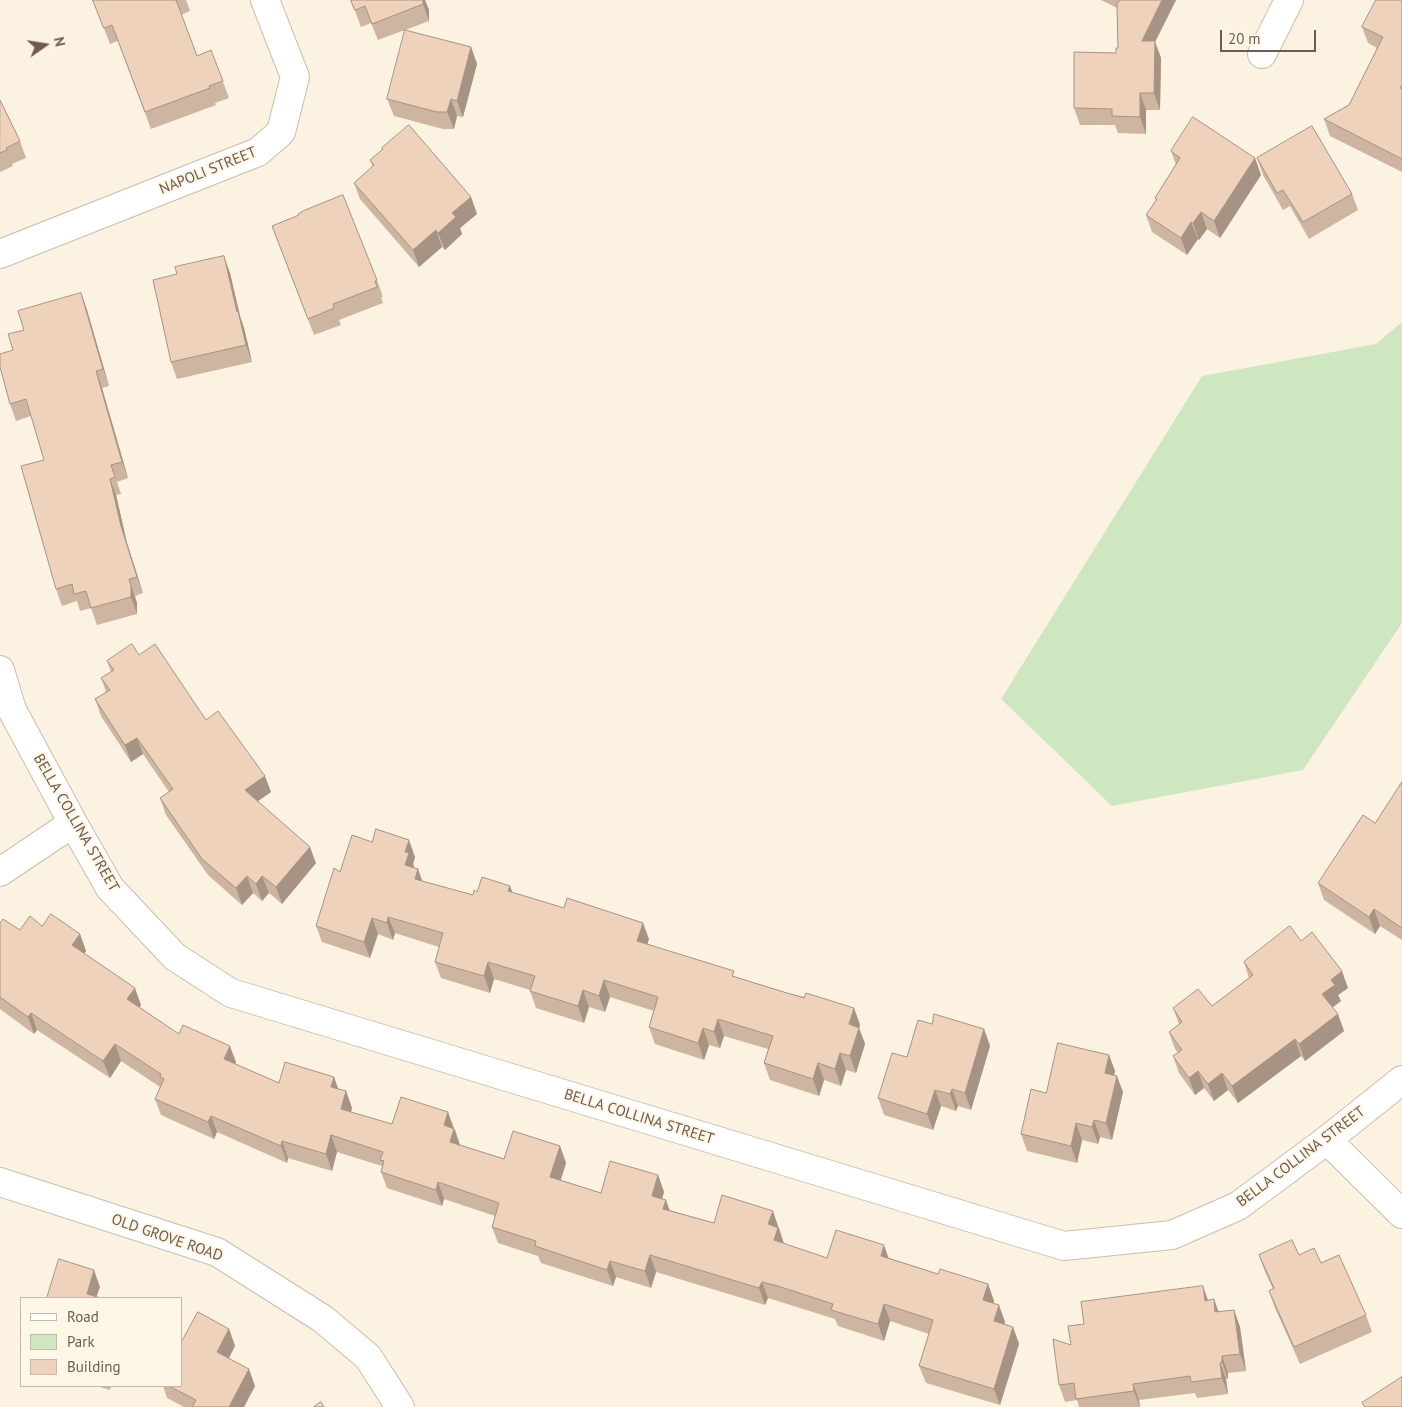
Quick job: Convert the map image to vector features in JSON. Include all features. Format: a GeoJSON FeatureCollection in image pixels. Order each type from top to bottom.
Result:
{"type":"FeatureCollection","features":[{"type":"Feature","properties":{"kind":"street","name":"NAPOLI STREET"},"geometry":{"type":"LineString","coordinates":[[0,254],[258,152],[281,132],[295,77],[264,0]]}},
{"type":"Feature","properties":{"kind":"street"},"geometry":{"type":"LineString","coordinates":[[1262,54],[1289,0]]}},
{"type":"Feature","properties":{"kind":"street","name":"BELLA COLLINA STREET"},"geometry":{"type":"LineString","coordinates":[[0,670],[12,710],[72,823],[110,888],[175,957],[231,993],[1064,1246],[1172,1235],[1238,1206],[1327,1140],[1402,1080]]}},
{"type":"Feature","properties":{"kind":"street"},"geometry":{"type":"LineString","coordinates":[[0,872],[72,823]]}},
{"type":"Feature","properties":{"kind":"street"},"geometry":{"type":"LineString","coordinates":[[1327,1140],[1402,1214]]}},
{"type":"Feature","properties":{"kind":"street","name":"OLD GROVE ROAD"},"geometry":{"type":"LineString","coordinates":[[0,1182],[217,1252],[323,1319],[368,1358],[400,1407]]}},
{"type":"Feature","properties":{"kind":"green space"},"geometry":{"type":"Polygon","coordinates":[[[1402,322],[1402,623],[1303,770],[1112,806],[1001,699],[1202,376],[1376,344],[1402,322]]]}},
{"type":"Feature","properties":{"kind":"building"},"geometry":{"type":"Polygon","coordinates":[[[93,0],[176,0],[197,56],[211,50],[223,81],[209,86],[210,88],[145,112],[112,25],[104,28],[93,0]]]}},
{"type":"Feature","properties":{"kind":"building"},"geometry":{"type":"Polygon","coordinates":[[[351,0],[423,0],[423,4],[372,24],[365,6],[355,10],[351,0]]]}},
{"type":"Feature","properties":{"kind":"building"},"geometry":{"type":"Polygon","coordinates":[[[1120,0],[1162,0],[1142,41],[1155,41],[1154,93],[1140,93],[1140,117],[1112,116],[1112,109],[1074,108],[1074,52],[1116,53],[1116,48],[1118,48],[1117,5],[1120,0]]]}},
{"type":"Feature","properties":{"kind":"building"},"geometry":{"type":"Polygon","coordinates":[[[1376,0],[1402,0],[1402,85],[1400,88],[1402,89],[1402,159],[1324,119],[1349,105],[1383,37],[1362,27],[1376,0]]]}},
{"type":"Feature","properties":{"kind":"building"},"geometry":{"type":"Polygon","coordinates":[[[405,30],[471,47],[457,101],[451,99],[447,112],[437,112],[387,99],[405,30]]]}},
{"type":"Feature","properties":{"kind":"building"},"geometry":{"type":"Polygon","coordinates":[[[0,100],[20,141],[0,153],[0,100]]]}},
{"type":"Feature","properties":{"kind":"building"},"geometry":{"type":"Polygon","coordinates":[[[1193,117],[1255,158],[1214,221],[1201,212],[1193,223],[1191,222],[1181,238],[1146,215],[1180,158],[1171,151],[1193,117]]]}},
{"type":"Feature","properties":{"kind":"building"},"geometry":{"type":"Polygon","coordinates":[[[409,125],[471,197],[452,213],[456,217],[438,233],[436,230],[413,250],[354,183],[374,165],[370,160],[409,125]]]}},
{"type":"Feature","properties":{"kind":"building"},"geometry":{"type":"Polygon","coordinates":[[[1312,126],[1352,194],[1303,222],[1283,190],[1277,193],[1257,158],[1312,126]]]}},
{"type":"Feature","properties":{"kind":"building"},"geometry":{"type":"Polygon","coordinates":[[[343,195],[377,280],[375,281],[377,287],[333,304],[334,308],[308,319],[272,226],[343,195]]]}},
{"type":"Feature","properties":{"kind":"building"},"geometry":{"type":"Polygon","coordinates":[[[224,256],[246,345],[171,362],[153,280],[177,274],[175,267],[224,256]]]}},
{"type":"Feature","properties":{"kind":"building"},"geometry":{"type":"Polygon","coordinates":[[[81,293],[103,369],[96,371],[122,462],[111,465],[115,477],[110,479],[121,526],[137,577],[129,579],[131,597],[91,608],[86,591],[74,594],[72,584],[56,589],[21,466],[44,460],[26,399],[10,404],[0,367],[0,354],[13,350],[8,334],[24,330],[18,311],[81,293]]]}},
{"type":"Feature","properties":{"kind":"building"},"geometry":{"type":"Polygon","coordinates":[[[132,644],[139,655],[155,644],[206,720],[218,711],[265,776],[245,790],[310,847],[276,887],[262,876],[256,884],[247,876],[236,888],[202,859],[160,798],[173,789],[137,738],[125,745],[95,699],[110,690],[101,678],[114,670],[107,661],[132,644]]]}},
{"type":"Feature","properties":{"kind":"building"},"geometry":{"type":"Polygon","coordinates":[[[1402,782],[1402,928],[1374,909],[1369,917],[1318,883],[1363,815],[1375,823],[1402,782]]]}},
{"type":"Feature","properties":{"kind":"building"},"geometry":{"type":"Polygon","coordinates":[[[376,829],[409,840],[405,852],[409,853],[405,865],[418,869],[415,879],[473,895],[474,890],[477,892],[482,877],[510,886],[508,891],[564,908],[567,898],[643,923],[637,941],[734,971],[732,976],[787,993],[804,998],[806,993],[854,1008],[849,1024],[859,1028],[850,1056],[840,1053],[835,1069],[818,1063],[813,1079],[764,1063],[773,1036],[718,1019],[714,1032],[703,1028],[698,1043],[649,1027],[658,997],[604,980],[599,996],[583,990],[578,1006],[530,991],[535,976],[488,962],[484,976],[435,962],[443,933],[388,917],[387,923],[372,918],[364,942],[316,926],[334,868],[340,872],[352,835],[372,842],[376,829]]]}},
{"type":"Feature","properties":{"kind":"building"},"geometry":{"type":"Polygon","coordinates":[[[51,914],[80,934],[72,945],[135,988],[127,999],[179,1034],[183,1025],[230,1046],[224,1059],[279,1083],[285,1062],[334,1077],[331,1087],[346,1091],[341,1109],[392,1124],[401,1097],[448,1112],[444,1125],[454,1129],[450,1142],[504,1159],[513,1131],[560,1146],[550,1177],[601,1193],[610,1161],[658,1175],[652,1196],[666,1200],[663,1209],[714,1223],[722,1195],[773,1211],[768,1224],[778,1228],[774,1240],[827,1258],[836,1230],[884,1245],[881,1256],[938,1274],[940,1269],[988,1284],[983,1300],[999,1305],[994,1321],[1013,1327],[994,1389],[919,1366],[933,1320],[884,1304],[878,1324],[831,1310],[833,1304],[778,1286],[762,1282],[759,1288],[650,1255],[645,1271],[610,1261],[607,1270],[535,1246],[536,1241],[492,1227],[499,1203],[438,1182],[436,1190],[381,1172],[384,1161],[380,1160],[383,1152],[331,1135],[326,1154],[282,1141],[281,1146],[211,1116],[208,1122],[155,1099],[164,1079],[160,1077],[161,1074],[115,1044],[103,1061],[31,1013],[28,1017],[0,997],[0,923],[3,919],[20,930],[30,916],[42,926],[51,914]]]}},
{"type":"Feature","properties":{"kind":"building"},"geometry":{"type":"Polygon","coordinates":[[[1290,926],[1301,941],[1312,932],[1342,971],[1331,980],[1335,985],[1322,994],[1338,1014],[1299,1044],[1295,1039],[1232,1086],[1222,1073],[1208,1084],[1198,1071],[1189,1078],[1173,1056],[1182,1050],[1169,1032],[1182,1022],[1173,1008],[1198,989],[1212,1006],[1253,975],[1244,962],[1290,926]]]}},
{"type":"Feature","properties":{"kind":"building"},"geometry":{"type":"Polygon","coordinates":[[[934,1014],[984,1029],[965,1093],[952,1089],[950,1094],[935,1090],[927,1114],[878,1098],[892,1053],[907,1057],[918,1020],[932,1024],[934,1014]]]}},
{"type":"Feature","properties":{"kind":"building"},"geometry":{"type":"Polygon","coordinates":[[[1058,1043],[1109,1055],[1105,1073],[1117,1076],[1106,1123],[1094,1120],[1092,1127],[1076,1123],[1071,1146],[1021,1134],[1031,1089],[1046,1093],[1058,1043]]]}},
{"type":"Feature","properties":{"kind":"building"},"geometry":{"type":"Polygon","coordinates":[[[1292,1240],[1299,1255],[1314,1248],[1321,1263],[1339,1255],[1366,1315],[1294,1347],[1269,1291],[1274,1288],[1259,1255],[1292,1240]]]}},
{"type":"Feature","properties":{"kind":"building"},"geometry":{"type":"Polygon","coordinates":[[[59,1259],[94,1270],[87,1294],[98,1297],[47,1297],[59,1259]]]}},
{"type":"Feature","properties":{"kind":"building"},"geometry":{"type":"Polygon","coordinates":[[[1203,1286],[1205,1301],[1214,1299],[1215,1312],[1234,1310],[1240,1354],[1222,1356],[1222,1362],[1220,1363],[1222,1378],[1191,1382],[1190,1376],[1133,1384],[1134,1391],[1076,1399],[1074,1383],[1059,1385],[1053,1339],[1071,1345],[1068,1326],[1084,1324],[1081,1302],[1203,1286]]]}},
{"type":"Feature","properties":{"kind":"building"},"geometry":{"type":"Polygon","coordinates":[[[198,1312],[229,1329],[217,1352],[249,1369],[229,1407],[192,1407],[196,1400],[171,1387],[182,1387],[182,1341],[198,1312]]]}},
{"type":"Feature","properties":{"kind":"building"},"geometry":{"type":"Polygon","coordinates":[[[1402,1377],[1402,1407],[1365,1407],[1362,1403],[1402,1377]]]}},
{"type":"Feature","properties":{"kind":"building"},"geometry":{"type":"Polygon","coordinates":[[[321,1402],[324,1407],[314,1407],[321,1402]]]}}]}
